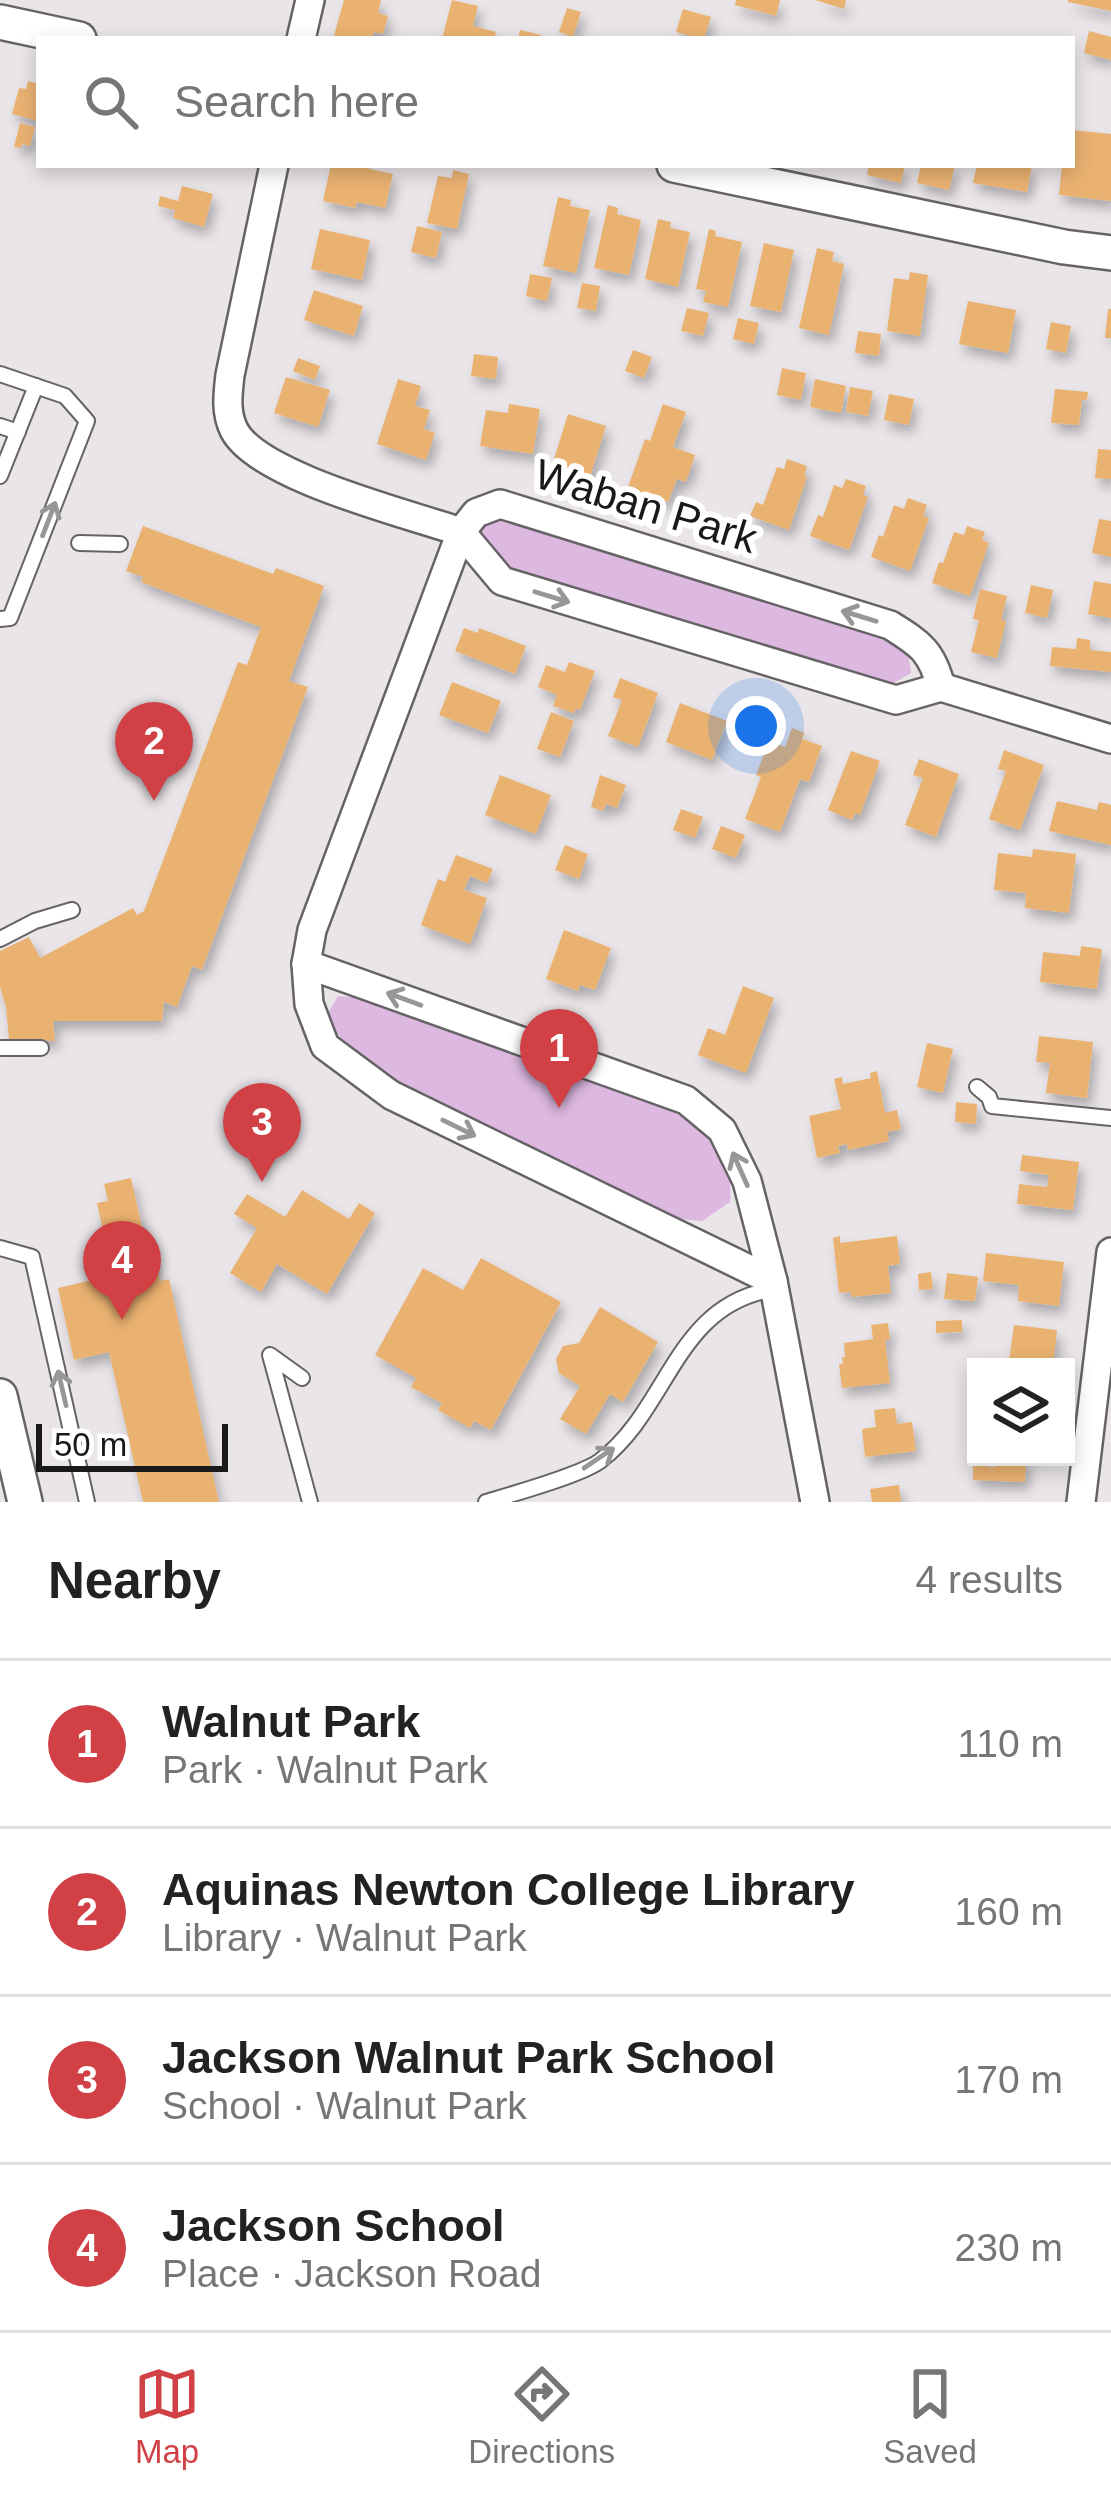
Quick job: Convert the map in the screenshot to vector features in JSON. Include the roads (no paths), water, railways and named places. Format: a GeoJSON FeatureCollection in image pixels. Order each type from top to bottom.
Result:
{"type":"FeatureCollection","features":[{"type":"Feature","properties":{"kind":"street"},"geometry":{"type":"LineString","coordinates":[[302,36],[310,0]]}},
{"type":"Feature","properties":{"kind":"street"},"geometry":{"type":"LineString","coordinates":[[0,22],[65,36]]}},
{"type":"Feature","properties":{"kind":"street"},"geometry":{"type":"LineString","coordinates":[[273,168],[226,406],[234,432],[255,453],[288,472],[461,532],[502,581],[896,700],[941,687],[1111,739]]}},
{"type":"Feature","properties":{"kind":"street"},"geometry":{"type":"LineString","coordinates":[[688,168],[1111,253]]}},
{"type":"Feature","properties":{"kind":"street","name":"Waban Park"},"geometry":{"type":"LineString","coordinates":[[461,532],[476,513],[500,504],[890,625],[916,641],[934,661],[941,687]]}},
{"type":"Feature","properties":{"kind":"street"},"geometry":{"type":"LineString","coordinates":[[461,532],[312,930],[306,964],[309,1004],[325,1046],[391,1095],[774,1285]]}},
{"type":"Feature","properties":{"kind":"street"},"geometry":{"type":"LineString","coordinates":[[306,964],[686,1100],[722,1130],[747,1181],[774,1285],[815,1502]]}},
{"type":"Feature","properties":{"kind":"street"},"geometry":{"type":"LineString","coordinates":[[1081,1502],[1111,1252]]}},
{"type":"Feature","properties":{"kind":"street"},"geometry":{"type":"LineString","coordinates":[[0,1396],[25,1502]]}},
{"type":"Feature","properties":{"kind":"lane"},"geometry":{"type":"LineString","coordinates":[[0,374],[65,396],[87,421],[10,618],[0,620]]}},
{"type":"Feature","properties":{"kind":"lane"},"geometry":{"type":"LineString","coordinates":[[0,476],[36,386]]}},
{"type":"Feature","properties":{"kind":"lane"},"geometry":{"type":"LineString","coordinates":[[0,426],[17,432]]}},
{"type":"Feature","properties":{"kind":"lane"},"geometry":{"type":"LineString","coordinates":[[79,543],[120,544]]}},
{"type":"Feature","properties":{"kind":"lane"},"geometry":{"type":"LineString","coordinates":[[0,939],[71,910]]}},
{"type":"Feature","properties":{"kind":"lane"},"geometry":{"type":"LineString","coordinates":[[0,1048],[41,1048]]}},
{"type":"Feature","properties":{"kind":"lane"},"geometry":{"type":"LineString","coordinates":[[977,1087],[992,1106],[1111,1118]]}},
{"type":"Feature","properties":{"kind":"lane"},"geometry":{"type":"LineString","coordinates":[[0,1248],[32,1257],[87,1502]]}},
{"type":"Feature","properties":{"kind":"lane"},"geometry":{"type":"LineString","coordinates":[[489,1501],[597,1464],[631,1432],[684,1345],[713,1316],[774,1285]]}},
{"type":"Feature","properties":{"kind":"lane"},"geometry":{"type":"LineString","coordinates":[[302,1378],[270,1355],[310,1502]]}},
{"type":"Feature","properties":{"kind":"place","name":"Aquinas Newton College Library"},"geometry":{"type":"Point","coordinates":[154,801]}},
{"type":"Feature","properties":{"kind":"place","name":"Walnut Park"},"geometry":{"type":"Point","coordinates":[559,1108]}},
{"type":"Feature","properties":{"kind":"place","name":"Jackson Walnut Park School"},"geometry":{"type":"Point","coordinates":[262,1182]}},
{"type":"Feature","properties":{"kind":"place","name":"Jackson School"},"geometry":{"type":"Point","coordinates":[122,1320]}}]}
